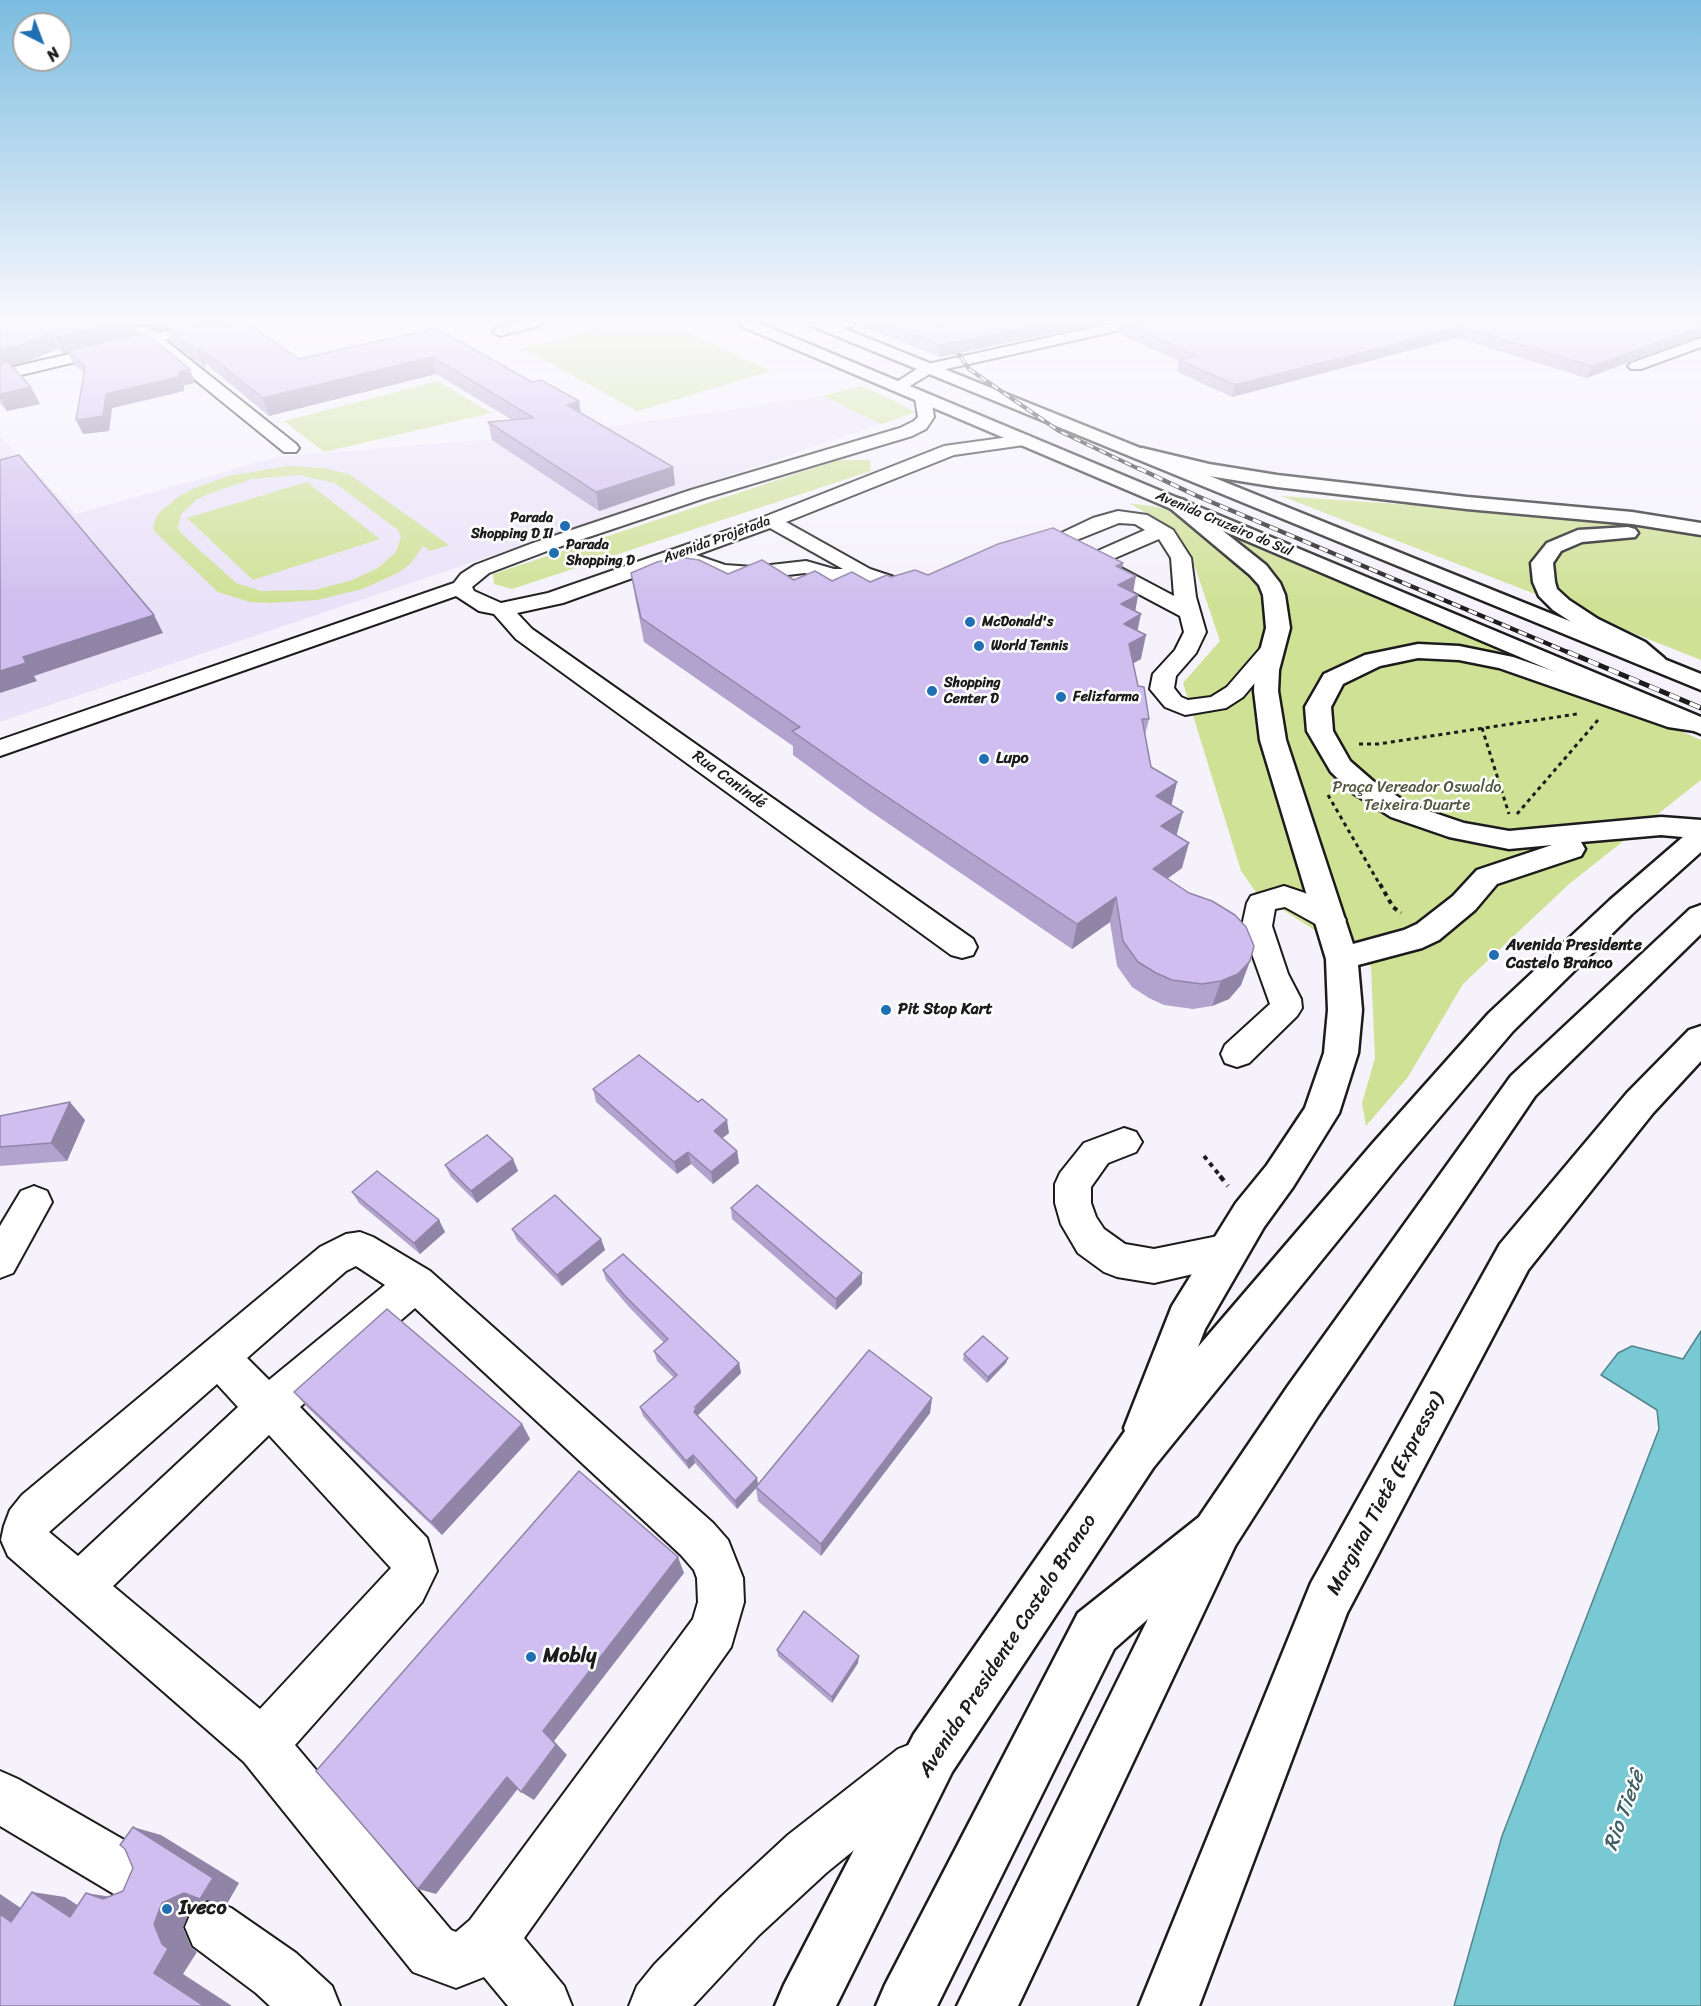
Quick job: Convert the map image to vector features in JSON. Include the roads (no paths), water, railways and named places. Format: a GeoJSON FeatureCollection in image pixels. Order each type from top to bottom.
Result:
{"type":"FeatureCollection","features":[{"type":"Feature","properties":{"kind":"main road","name":"Avenida Cruzeiro do Sul"},"geometry":{"type":"LineString","coordinates":[[968,417],[1699,726]]}},
{"type":"Feature","properties":{"kind":"main road","name":"Avenida Cruzeiro do Sul"},"geometry":{"type":"LineString","coordinates":[[1049,417],[1701,682]]}},
{"type":"Feature","properties":{"kind":"main road"},"geometry":{"type":"LineString","coordinates":[[1142,454],[1242,476],[1467,503],[1632,518],[1701,529]]}},
{"type":"Feature","properties":{"kind":"main road"},"geometry":{"type":"LineString","coordinates":[[1382,492],[1701,512]]}},
{"type":"Feature","properties":{"kind":"main road"},"geometry":{"type":"LineString","coordinates":[[1137,1452],[1187,1320],[1250,1215],[1280,1176],[1321,1113],[1341,1053],[1345,1010],[1342,959],[1273,740],[1266,691],[1267,670],[1278,628],[1278,613],[1269,583],[1239,554],[1177,504]]}},
{"type":"Feature","properties":{"kind":"main road"},"geometry":{"type":"LineString","coordinates":[[1656,663],[1637,647],[1590,624],[1561,605],[1548,591],[1544,582],[1542,562],[1554,547],[1578,536],[1618,533],[1658,534],[1701,539]]}},
{"type":"Feature","properties":{"kind":"main road"},"geometry":{"type":"LineString","coordinates":[[1699,726],[1668,718],[1505,662],[1459,653],[1418,651],[1373,660],[1333,679],[1318,707],[1320,731],[1325,743],[1340,766],[1363,787],[1401,811],[1459,831],[1509,840],[1661,826],[1701,829]]}},
{"type":"Feature","properties":{"kind":"main road"},"geometry":{"type":"LineString","coordinates":[[1342,959],[1386,945],[1411,940],[1428,932],[1464,903],[1487,877],[1542,857],[1599,842],[1614,830]]}},
{"type":"Feature","properties":{"kind":"main road"},"geometry":{"type":"LineString","coordinates":[[1137,1452],[1386,1154],[1501,1022],[1621,907],[1701,836]]}},
{"type":"Feature","properties":{"kind":"main road"},"geometry":{"type":"LineString","coordinates":[[987,2006],[1218,1529],[1303,1401],[1523,1086],[1701,916]]}},
{"type":"Feature","properties":{"kind":"main road","name":"Marginal Tietê (Expressa)"},"geometry":{"type":"LineString","coordinates":[[1168,2006],[1328,1600],[1514,1257],[1640,1103],[1701,1039]]}},
{"type":"Feature","properties":{"kind":"main road","name":"Avenida Presidente Castelo Branco"},"geometry":{"type":"LineString","coordinates":[[805,2006],[933,1753],[1137,1452]]}},
{"type":"Feature","properties":{"kind":"main road"},"geometry":{"type":"LineString","coordinates":[[906,2006],[1096,1631],[1218,1529]]}},
{"type":"Feature","properties":{"kind":"street"},"geometry":{"type":"LineString","coordinates":[[251,417],[290,448]]}},
{"type":"Feature","properties":{"kind":"street"},"geometry":{"type":"LineString","coordinates":[[0,748],[461,587],[468,578],[482,569],[509,558],[698,494],[830,454],[885,440],[920,425],[926,417]]}},
{"type":"Feature","properties":{"kind":"street","name":"Avenida Projetada"},"geometry":{"type":"LineString","coordinates":[[461,587],[466,595],[477,603],[501,609],[555,598],[771,521],[950,450],[1024,440]]}},
{"type":"Feature","properties":{"kind":"street"},"geometry":{"type":"LineString","coordinates":[[830,454],[875,456],[883,460],[886,469],[874,480]]}},
{"type":"Feature","properties":{"kind":"street"},"geometry":{"type":"LineString","coordinates":[[1013,552],[1054,542],[1118,517],[1140,519],[1166,534],[1166,569],[1185,597],[1195,632],[1185,653],[1165,674],[1162,689],[1173,702],[1185,708],[1218,703],[1235,692],[1273,648]]}},
{"type":"Feature","properties":{"kind":"street"},"geometry":{"type":"LineString","coordinates":[[771,521],[868,575],[901,587],[924,585],[934,581]]}},
{"type":"Feature","properties":{"kind":"street"},"geometry":{"type":"LineString","coordinates":[[1091,561],[1160,531]]}},
{"type":"Feature","properties":{"kind":"street"},"geometry":{"type":"LineString","coordinates":[[1054,542],[1190,613]]}},
{"type":"Feature","properties":{"kind":"street"},"geometry":{"type":"LineString","coordinates":[[732,589],[826,551]]}},
{"type":"Feature","properties":{"kind":"street"},"geometry":{"type":"LineString","coordinates":[[677,555],[722,571],[753,573],[789,567],[806,567],[833,575],[868,575]]}},
{"type":"Feature","properties":{"kind":"street"},"geometry":{"type":"LineString","coordinates":[[1134,583],[1166,569]]}},
{"type":"Feature","properties":{"kind":"street","name":"Rua Canindé"},"geometry":{"type":"LineString","coordinates":[[501,609],[524,634],[962,947]]}},
{"type":"Feature","properties":{"kind":"street"},"geometry":{"type":"LineString","coordinates":[[1238,1054],[1286,1008],[1285,999],[1273,974],[1257,926],[1261,903],[1284,896],[1331,920]]}},
{"type":"Feature","properties":{"kind":"street"},"geometry":{"type":"LineString","coordinates":[[1124,1142],[1096,1153],[1073,1185],[1073,1203],[1080,1224],[1091,1241],[1117,1260],[1154,1266],[1228,1251]]}},
{"type":"Feature","properties":{"kind":"street"},"geometry":{"type":"LineString","coordinates":[[0,1262],[34,1202]]}},
{"type":"Feature","properties":{"kind":"street"},"geometry":{"type":"LineString","coordinates":[[360,1249],[416,1283],[697,1539],[712,1556],[720,1578],[722,1602],[714,1630],[490,1940],[475,1953],[456,1960],[433,1952],[262,1743],[24,1540],[26,1526],[38,1511],[218,1357],[333,1259],[346,1251],[360,1249]]}},
{"type":"Feature","properties":{"kind":"street"},"geometry":{"type":"LineString","coordinates":[[78,1587],[267,1408],[416,1283]]}},
{"type":"Feature","properties":{"kind":"street"},"geometry":{"type":"LineString","coordinates":[[218,1357],[267,1408],[278,1414],[411,1554],[414,1571],[406,1586],[262,1743]]}},
{"type":"Feature","properties":{"kind":"street"},"geometry":{"type":"LineString","coordinates":[[657,2006],[740,1916],[807,1854],[933,1753]]}},
{"type":"Feature","properties":{"kind":"street"},"geometry":{"type":"LineString","coordinates":[[0,1797],[133,1875]]}},
{"type":"Feature","properties":{"kind":"street"},"geometry":{"type":"LineString","coordinates":[[212,1927],[276,1973],[312,2006]]}},
{"type":"Feature","properties":{"kind":"street"},"geometry":{"type":"LineString","coordinates":[[490,1940],[544,2006]]}},
{"type":"Feature","properties":{"kind":"water","name":"Rio Tietê"},"geometry":{"type":"Polygon","coordinates":[[[1701,1331],[1701,2006],[1454,2006],[1502,1836],[1659,1429],[1657,1410],[1601,1375],[1618,1353],[1632,1346],[1683,1359],[1701,1331]]]}},
{"type":"Feature","properties":{"kind":"railway"},"geometry":{"type":"LineString","coordinates":[[1038,417],[1059,431],[1141,470]]}},
{"type":"Feature","properties":{"kind":"railway"},"geometry":{"type":"LineString","coordinates":[[1138,468],[1197,496],[1572,654]]}},
{"type":"Feature","properties":{"kind":"railway"},"geometry":{"type":"LineString","coordinates":[[1568,652],[1701,708]]}},
{"type":"Feature","properties":{"kind":"place","name":"Parada Shopping D II"},"geometry":{"type":"Point","coordinates":[565,526]}},
{"type":"Feature","properties":{"kind":"place","name":"Parada Shopping D"},"geometry":{"type":"Point","coordinates":[554,553]}},
{"type":"Feature","properties":{"kind":"place","name":"McDonald's"},"geometry":{"type":"Point","coordinates":[970,622]}},
{"type":"Feature","properties":{"kind":"place","name":"World Tennis"},"geometry":{"type":"Point","coordinates":[979,646]}},
{"type":"Feature","properties":{"kind":"place","name":"Shopping Center D"},"geometry":{"type":"Point","coordinates":[932,691]}},
{"type":"Feature","properties":{"kind":"place","name":"Felizfarma"},"geometry":{"type":"Point","coordinates":[1061,697]}},
{"type":"Feature","properties":{"kind":"place","name":"Lupo"},"geometry":{"type":"Point","coordinates":[984,759]}},
{"type":"Feature","properties":{"kind":"place","name":"Avenida Presidente Castelo Branco"},"geometry":{"type":"Point","coordinates":[1494,955]}},
{"type":"Feature","properties":{"kind":"place","name":"Pit Stop Kart"},"geometry":{"type":"Point","coordinates":[886,1010]}},
{"type":"Feature","properties":{"kind":"place","name":"Mobly"},"geometry":{"type":"Point","coordinates":[531,1657]}},
{"type":"Feature","properties":{"kind":"place","name":"Iveco"},"geometry":{"type":"Point","coordinates":[167,1909]}},
{"type":"Feature","properties":{"kind":"park label","name":"Praça Vereador Oswaldo Teixeira Duarte"},"geometry":{"type":"Point","coordinates":[1417,797]}}]}
